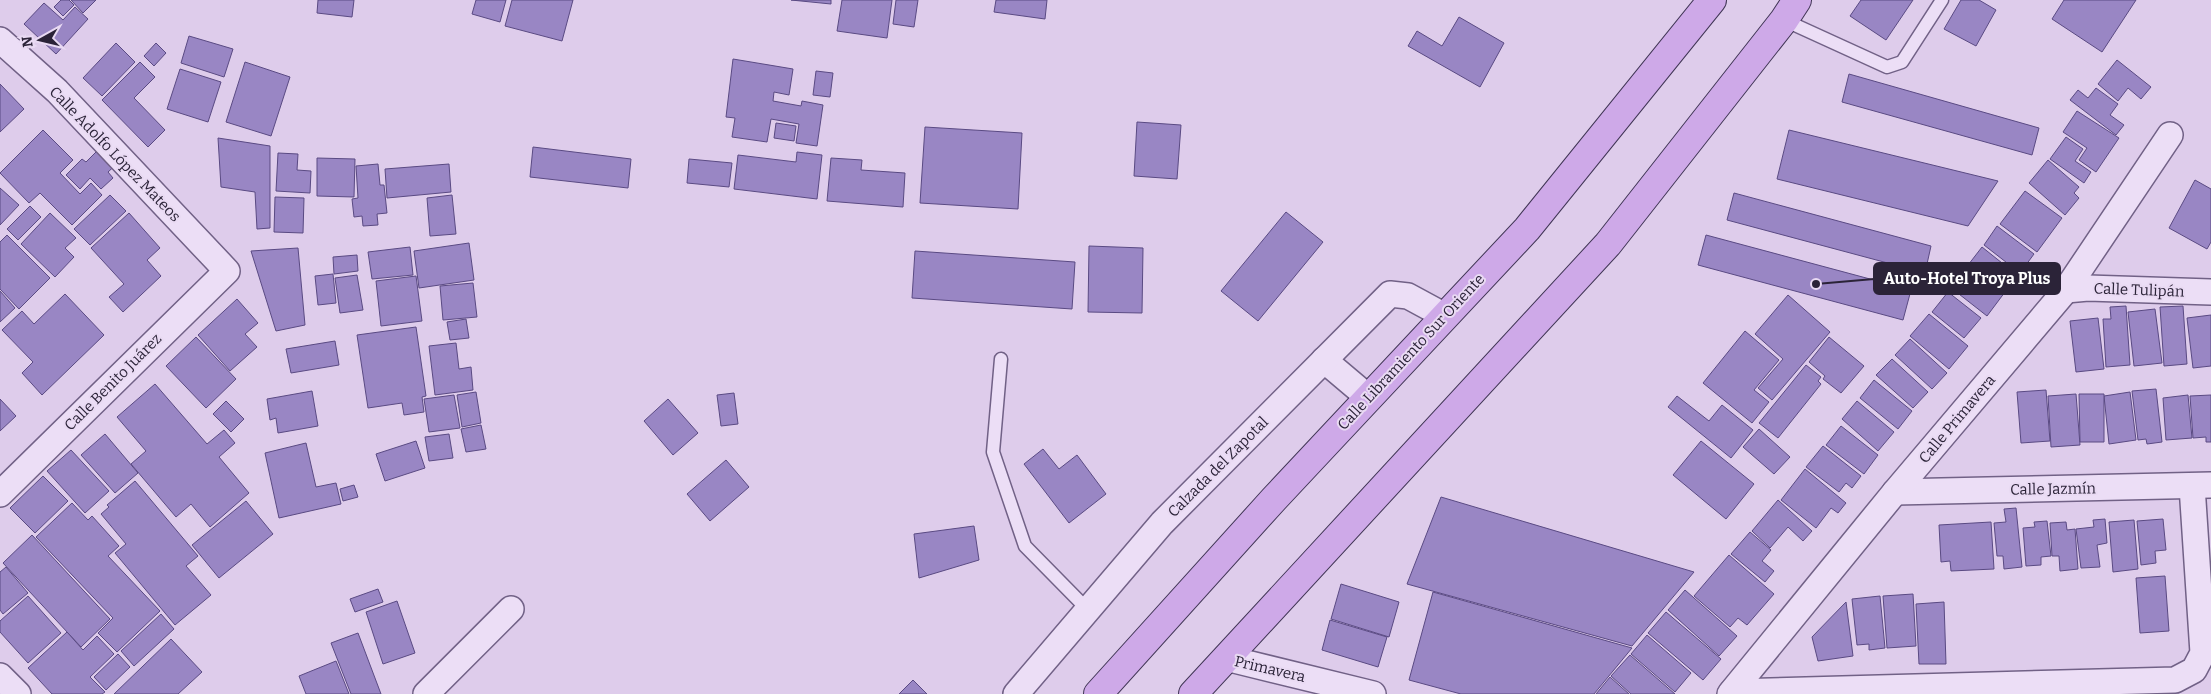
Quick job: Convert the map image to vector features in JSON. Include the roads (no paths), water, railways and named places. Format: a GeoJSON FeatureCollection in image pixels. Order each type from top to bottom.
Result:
{"type":"FeatureCollection","features":[{"type":"Feature","properties":{"kind":"main road","name":"Calle Libramiento Sur Oriente"},"geometry":{"type":"LineString","coordinates":[[1098,694],[1369,398],[1527,229],[1712,0]]}},
{"type":"Feature","properties":{"kind":"main road"},"geometry":{"type":"LineString","coordinates":[[1193,694],[1608,244],[1791,10]]}},
{"type":"Feature","properties":{"kind":"street","name":"Calle Adolfo López Mateos"},"geometry":{"type":"LineString","coordinates":[[0,40],[57,92],[227,271]]}},
{"type":"Feature","properties":{"kind":"street","name":"Calle Primavera"},"geometry":{"type":"LineString","coordinates":[[1731,693],[1895,492],[2066,290],[2170,135]]}},
{"type":"Feature","properties":{"kind":"street","name":"Calle Benito Juárez"},"geometry":{"type":"LineString","coordinates":[[0,494],[227,271]]}},
{"type":"Feature","properties":{"kind":"street","name":"Calle Tulipán"},"geometry":{"type":"LineString","coordinates":[[2066,290],[2088,288],[2211,292]]}},
{"type":"Feature","properties":{"kind":"street","name":"Calzada del Zapotal"},"geometry":{"type":"LineString","coordinates":[[1016,694],[1162,523],[1390,294],[1408,296],[1445,316]]}},
{"type":"Feature","properties":{"kind":"street"},"geometry":{"type":"LineString","coordinates":[[1324,360],[1369,398]]}},
{"type":"Feature","properties":{"kind":"street","name":"Calle Jazmín"},"geometry":{"type":"LineString","coordinates":[[1895,492],[2201,485]]}},
{"type":"Feature","properties":{"kind":"street"},"geometry":{"type":"LineString","coordinates":[[1731,693],[2175,680],[2194,670],[2203,653],[2201,485]]}},
{"type":"Feature","properties":{"kind":"street"},"geometry":{"type":"LineString","coordinates":[[426,694],[512,609]]}},
{"type":"Feature","properties":{"kind":"street","name":"Primavera"},"geometry":{"type":"LineString","coordinates":[[1226,658],[1373,694]]}},
{"type":"Feature","properties":{"kind":"street"},"geometry":{"type":"LineString","coordinates":[[0,676],[18,694]]}},
{"type":"Feature","properties":{"kind":"lane"},"geometry":{"type":"LineString","coordinates":[[1791,10],[1887,67],[1902,62],[1942,0]]}},
{"type":"Feature","properties":{"kind":"lane"},"geometry":{"type":"LineString","coordinates":[[1001,359],[993,452],[1025,546],[1088,610]]}},
{"type":"Feature","properties":{"kind":"place","name":"Auto-Hotel Troya Plus"},"geometry":{"type":"Point","coordinates":[1816,284]}}]}
